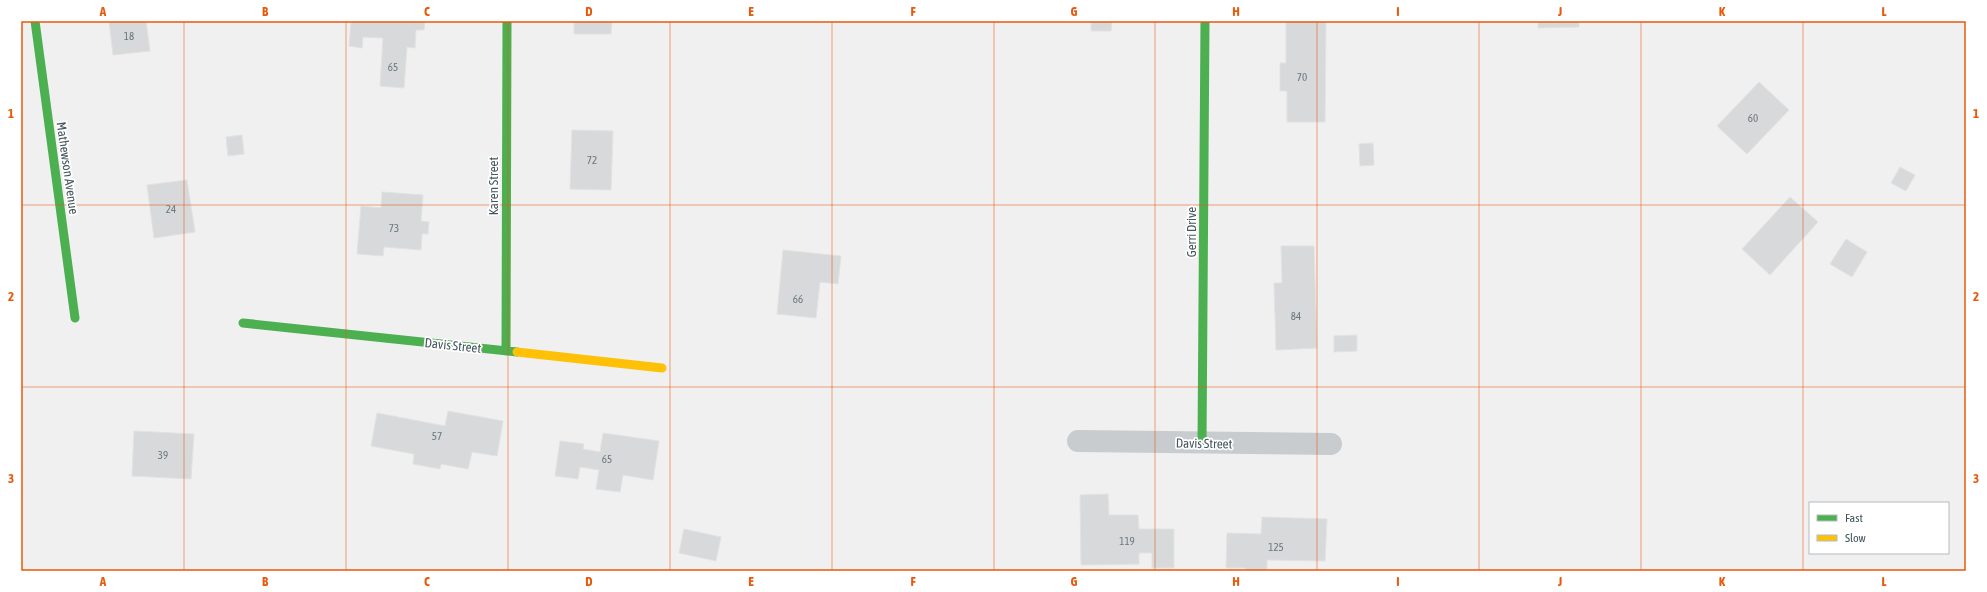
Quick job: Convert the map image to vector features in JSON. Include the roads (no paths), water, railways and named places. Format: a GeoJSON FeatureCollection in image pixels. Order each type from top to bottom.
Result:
{"type":"FeatureCollection","features":[{"type":"Feature","properties":{"kind":"street","name":"Mathewson Avenue"},"geometry":{"type":"LineString","coordinates":[[36,21],[75,318]]}},
{"type":"Feature","properties":{"kind":"street","name":"Karen Street"},"geometry":{"type":"LineString","coordinates":[[506,351],[507,21]]}},
{"type":"Feature","properties":{"kind":"street","name":"Gerri Drive"},"geometry":{"type":"LineString","coordinates":[[1202,443],[1205,21]]}},
{"type":"Feature","properties":{"kind":"street","name":"Davis Street"},"geometry":{"type":"LineString","coordinates":[[243,323],[662,368]]}},
{"type":"Feature","properties":{"kind":"street","name":"Davis Street"},"geometry":{"type":"LineString","coordinates":[[1078,441],[1331,444]]}}]}
